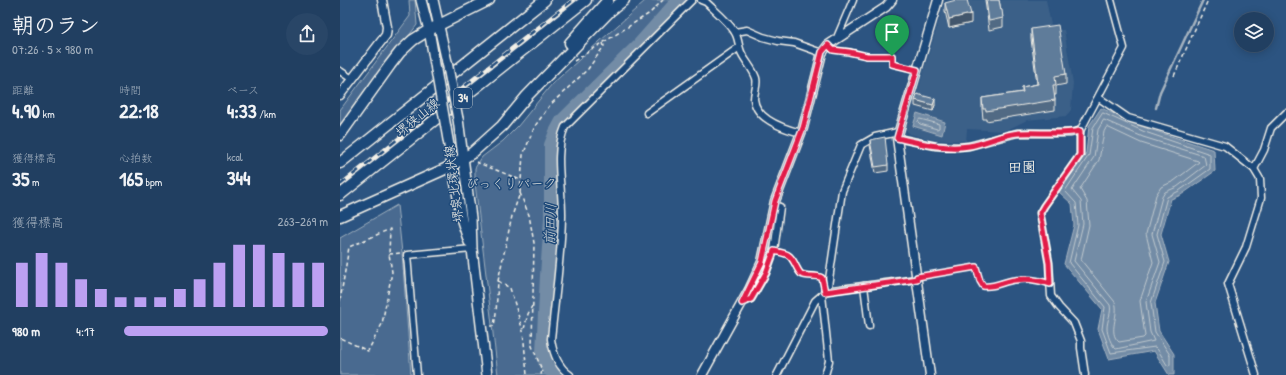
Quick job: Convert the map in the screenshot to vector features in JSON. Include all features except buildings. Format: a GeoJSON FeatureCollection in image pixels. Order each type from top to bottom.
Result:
{"type":"FeatureCollection","features":[{"type":"Feature","properties":{"kind":"main road","name":"堺泉北環状線"},"geometry":{"type":"LineString","coordinates":[[421,0],[429,30],[462,220],[472,249]]}},
{"type":"Feature","properties":{"kind":"main road","name":"堺泉北環状線"},"geometry":{"type":"LineString","coordinates":[[433,0],[458,119],[469,159],[472,249],[487,375]]}},
{"type":"Feature","properties":{"kind":"main road"},"geometry":{"type":"LineString","coordinates":[[340,135],[400,52],[413,40],[429,30],[489,0]]}},
{"type":"Feature","properties":{"kind":"main road","name":"堺狭山線"},"geometry":{"type":"LineString","coordinates":[[340,163],[545,0]]}},
{"type":"Feature","properties":{"kind":"main road","name":"堺狭山線"},"geometry":{"type":"LineString","coordinates":[[340,195],[586,0]]}},
{"type":"Feature","properties":{"kind":"main road"},"geometry":{"type":"LineString","coordinates":[[340,216],[453,164],[469,159],[479,147],[502,126],[558,57],[608,0]]}},
{"type":"Feature","properties":{"kind":"main road"},"geometry":{"type":"LineString","coordinates":[[527,96],[610,11],[624,0]]}},
{"type":"Feature","properties":{"kind":"street"},"geometry":{"type":"LineString","coordinates":[[340,95],[386,35],[387,27],[382,0]]}},
{"type":"Feature","properties":{"kind":"street"},"geometry":{"type":"LineString","coordinates":[[570,375],[565,372],[558,363],[552,351],[551,339],[562,217],[559,150],[561,135],[565,127],[692,0]]}},
{"type":"Feature","properties":{"kind":"street"},"geometry":{"type":"LineString","coordinates":[[701,0],[706,2],[735,32],[738,48],[753,70],[756,78],[757,86],[754,97],[755,105],[760,112],[781,128],[801,133]]}},
{"type":"Feature","properties":{"kind":"street"},"geometry":{"type":"LineString","coordinates":[[836,40],[853,0]]}},
{"type":"Feature","properties":{"kind":"street"},"geometry":{"type":"LineString","coordinates":[[702,375],[742,303],[762,262],[774,206],[801,133],[822,52],[828,45],[886,7],[892,0]]}},
{"type":"Feature","properties":{"kind":"street"},"geometry":{"type":"LineString","coordinates":[[930,375],[897,135],[938,0]]}},
{"type":"Feature","properties":{"kind":"street"},"geometry":{"type":"LineString","coordinates":[[1086,375],[1080,348],[1082,341],[1074,323],[1051,296],[1049,263],[1040,213],[1080,155],[1080,131],[1099,98],[1124,48],[1111,0]]}},
{"type":"Feature","properties":{"kind":"street"},"geometry":{"type":"LineString","coordinates":[[735,32],[746,30],[763,37],[794,43],[822,52]]}},
{"type":"Feature","properties":{"kind":"street"},"geometry":{"type":"LineString","coordinates":[[647,113],[738,48]]}},
{"type":"Feature","properties":{"kind":"street"},"geometry":{"type":"LineString","coordinates":[[340,71],[352,79]]}},
{"type":"Feature","properties":{"kind":"street"},"geometry":{"type":"LineString","coordinates":[[1099,98],[1128,118],[1225,146],[1254,169],[1260,179],[1261,198],[1246,247],[1228,284],[1256,375]]}},
{"type":"Feature","properties":{"kind":"street"},"geometry":{"type":"LineString","coordinates":[[1254,169],[1264,150],[1271,128],[1286,113]]}},
{"type":"Feature","properties":{"kind":"street"},"geometry":{"type":"LineString","coordinates":[[777,375],[815,301],[824,293],[828,286],[842,191],[861,146],[875,137],[897,135],[936,146],[958,147],[969,146],[1018,133],[1070,133],[1080,131]]}},
{"type":"Feature","properties":{"kind":"street"},"geometry":{"type":"LineString","coordinates":[[742,303],[751,299],[766,273],[774,251],[780,207],[774,206]]}},
{"type":"Feature","properties":{"kind":"street"},"geometry":{"type":"LineString","coordinates":[[417,375],[407,255],[472,249]]}},
{"type":"Feature","properties":{"kind":"street"},"geometry":{"type":"LineString","coordinates":[[824,293],[917,278]]}},
{"type":"Feature","properties":{"kind":"street"},"geometry":{"type":"LineString","coordinates":[[864,286],[869,326]]}},
{"type":"Feature","properties":{"kind":"street"},"geometry":{"type":"LineString","coordinates":[[824,293],[829,361],[825,375]]}},
{"type":"Feature","properties":{"kind":"lane"},"geometry":{"type":"LineString","coordinates":[[828,45],[833,50],[867,56],[892,56],[892,64],[917,70]]}},
{"type":"Feature","properties":{"kind":"lane"},"geometry":{"type":"LineString","coordinates":[[774,251],[788,254],[793,259],[800,273],[822,278],[824,293]]}},
{"type":"Feature","properties":{"kind":"path"},"geometry":{"type":"LineString","coordinates":[[574,62],[650,13],[663,0]]}},
{"type":"Feature","properties":{"kind":"path"},"geometry":{"type":"LineString","coordinates":[[1174,76],[1208,0]]}},
{"type":"Feature","properties":{"kind":"path"},"geometry":{"type":"LineString","coordinates":[[490,326],[494,326],[498,281],[512,216],[520,193],[523,155],[535,126],[550,105],[588,69],[604,46],[604,43]]}},
{"type":"Feature","properties":{"kind":"path"},"geometry":{"type":"LineString","coordinates":[[469,159],[521,180]]}},
{"type":"Feature","properties":{"kind":"path"},"geometry":{"type":"LineString","coordinates":[[520,193],[529,215],[534,243],[532,346],[542,370],[541,375]]}},
{"type":"Feature","properties":{"kind":"path"},"geometry":{"type":"LineString","coordinates":[[340,301],[348,247],[390,229],[389,254],[392,272],[382,324],[368,351],[340,338]]}},
{"type":"Feature","properties":{"kind":"path"},"geometry":{"type":"LineString","coordinates":[[389,254],[402,253],[407,255]]}},
{"type":"Feature","properties":{"kind":"path"},"geometry":{"type":"LineString","coordinates":[[917,278],[976,267],[983,286],[989,287],[1023,279],[1040,280],[1050,284]]}},
{"type":"Feature","properties":{"kind":"path"},"geometry":{"type":"LineString","coordinates":[[498,281],[510,288],[523,331],[527,375]]}},
{"type":"Feature","properties":{"kind":"path"},"geometry":{"type":"LineString","coordinates":[[523,331],[528,314],[533,304]]}},
{"type":"Feature","properties":{"kind":"shaded area"},"geometry":{"type":"Polygon","coordinates":[[[964,0],[1046,0],[1052,30],[1064,30],[1073,83],[1071,110],[1066,116],[1027,120],[1005,131],[967,129],[966,141],[932,140],[910,134],[906,130],[943,7],[964,0]]]}},
{"type":"Feature","properties":{"kind":"green space"},"geometry":{"type":"Polygon","coordinates":[[[409,0],[415,0],[417,25],[340,126],[340,110],[410,16],[409,0]]]}},
{"type":"Feature","properties":{"kind":"green space","name":"びっくりパーク"},"geometry":{"type":"Polygon","coordinates":[[[646,0],[675,0],[556,121],[547,148],[548,213],[540,348],[542,363],[549,375],[498,375],[475,183],[475,168],[482,157],[503,141],[518,126],[552,84],[646,0]]]}},
{"type":"Feature","properties":{"kind":"green space"},"geometry":{"type":"Polygon","coordinates":[[[397,205],[411,375],[340,375],[340,238],[397,205]]]}},
{"type":"Feature","properties":{"kind":"water"},"geometry":{"type":"Polygon","coordinates":[[[1101,108],[1146,128],[1214,150],[1215,171],[1181,195],[1171,199],[1161,234],[1169,262],[1155,303],[1159,331],[1174,354],[1174,375],[1169,375],[1154,351],[1109,359],[1098,329],[1102,309],[1064,264],[1074,225],[1072,204],[1059,192],[1086,153],[1089,126],[1101,108]]]}},
{"type":"Feature","properties":{"kind":"water"},"geometry":{"type":"Polygon","coordinates":[[[917,113],[945,122],[942,135],[913,126],[917,113]]]}},
{"type":"Feature","properties":{"kind":"waterway","name":"前田川"},"geometry":{"type":"LineString","coordinates":[[554,375],[546,365],[543,352],[551,218],[551,145],[562,121],[639,45],[679,0]]}},
{"type":"Feature","properties":{"kind":"waterway"},"geometry":{"type":"LineString","coordinates":[[1156,108],[1160,92],[1203,0]]}},
{"type":"Feature","properties":{"kind":"railway"},"geometry":{"type":"LineString","coordinates":[[340,185],[573,0]]}},
{"type":"Feature","properties":{"kind":"district","name":"田園"},"geometry":{"type":"Point","coordinates":[1022,167]}},
{"type":"Feature","properties":{"kind":"route"},"geometry":{"type":"LineString","coordinates":[[828,45],[833,50],[867,56],[892,56],[892,64],[917,70],[897,138],[936,146],[958,147],[969,146],[1018,133],[1070,133],[1080,131],[1080,155],[1040,213],[1049,263],[1050,284],[1040,280],[1023,279],[989,287],[983,286],[976,267],[917,277],[917,279],[825,292],[822,278],[800,273],[796,268],[793,259],[788,254],[774,251],[766,273],[751,299],[742,303],[762,262],[775,201],[803,128],[822,52],[828,45]]}}]}
